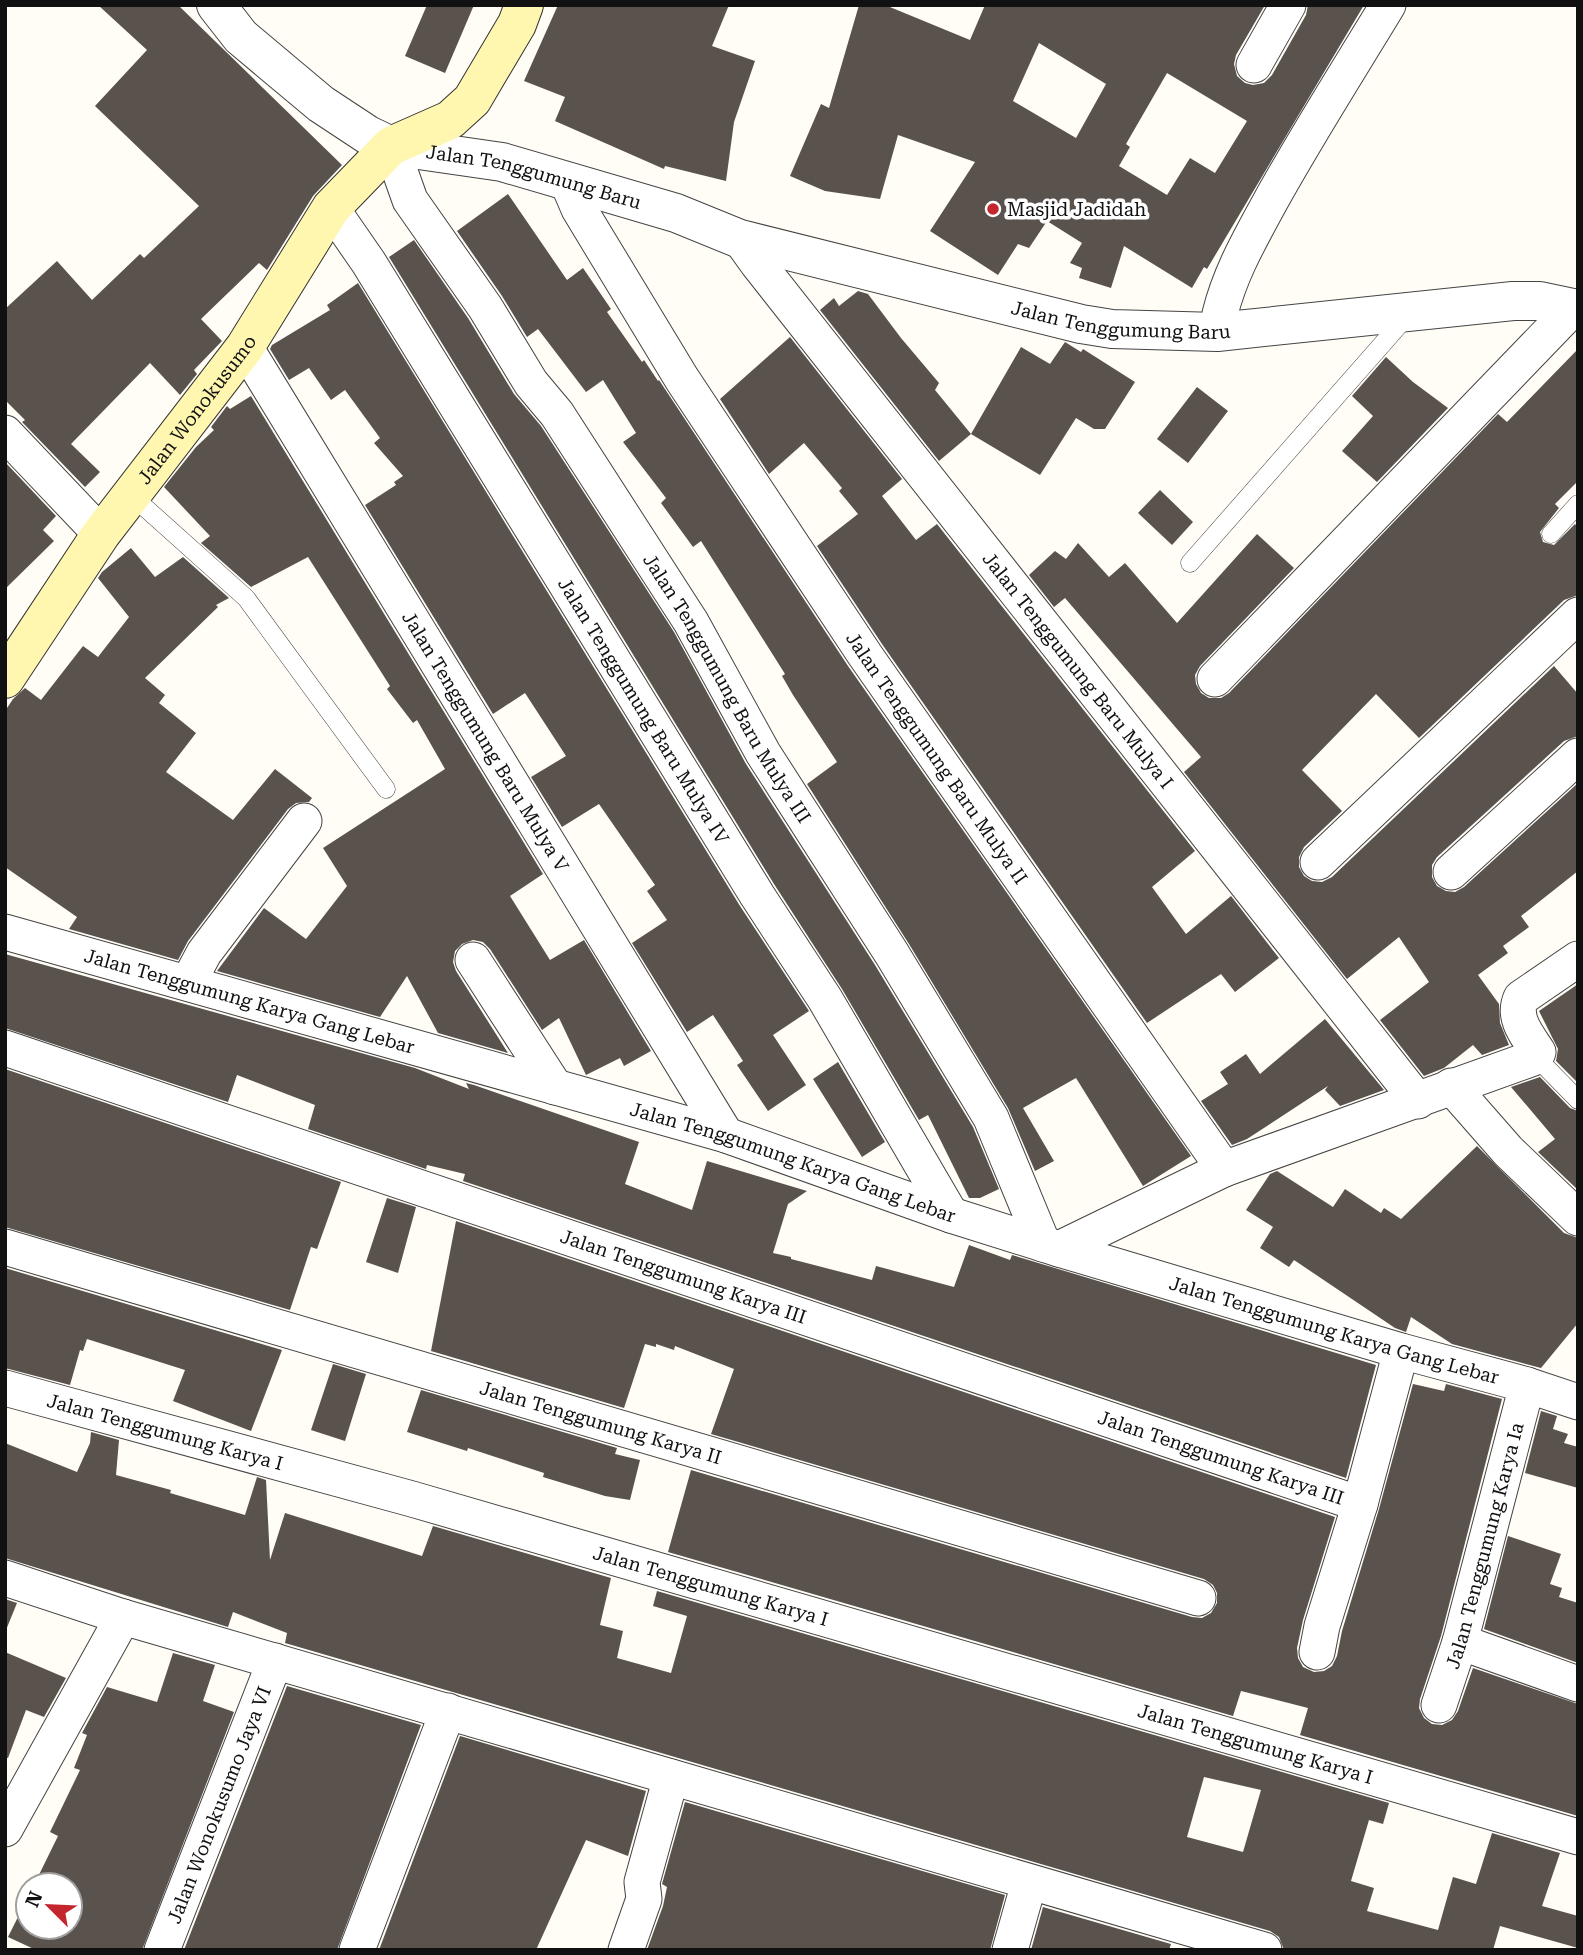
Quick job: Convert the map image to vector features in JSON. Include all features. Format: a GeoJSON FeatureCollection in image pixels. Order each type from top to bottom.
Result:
{"type":"FeatureCollection","features":[{"type":"Feature","properties":{"kind":"main road"},"geometry":{"type":"LineString","coordinates":[[391,146],[450,120],[472,100],[517,24],[524,5]]}},
{"type":"Feature","properties":{"kind":"main road","name":"Jalan Wonokusumo"},"geometry":{"type":"LineString","coordinates":[[5,678],[101,534],[245,347],[331,208],[391,146]]}},
{"type":"Feature","properties":{"kind":"street","name":"Jalan Tenggumung Baru"},"geometry":{"type":"LineString","coordinates":[[216,5],[242,37],[321,104],[368,135],[391,146],[502,162],[676,213],[740,239],[1081,324],[1112,329],[1217,332],[1411,311],[1540,301],[1576,304]]}},
{"type":"Feature","properties":{"kind":"street"},"geometry":{"type":"LineString","coordinates":[[1254,65],[1288,5]]}},
{"type":"Feature","properties":{"kind":"street"},"geometry":{"type":"LineString","coordinates":[[1220,314],[1229,282],[1242,254],[1293,161],[1388,5]]}},
{"type":"Feature","properties":{"kind":"street","name":"Jalan Tenggumung Baru Mulya III"},"geometry":{"type":"LineString","coordinates":[[391,146],[410,200],[485,307],[531,383],[558,414],[684,611],[763,753],[892,954],[990,1118],[1051,1247]]}},
{"type":"Feature","properties":{"kind":"street","name":"Jalan Tenggumung Baru Mulya II"},"geometry":{"type":"LineString","coordinates":[[567,181],[579,209],[682,379],[865,655],[1224,1168]]}},
{"type":"Feature","properties":{"kind":"street","name":"Jalan Tenggumung Baru Mulya IV"},"geometry":{"type":"LineString","coordinates":[[331,208],[369,263],[757,895],[825,999],[951,1214]]}},
{"type":"Feature","properties":{"kind":"street","name":"Jalan Tenggumung Baru"},"geometry":{"type":"LineString","coordinates":[[676,213],[753,222],[1098,308],[1153,314],[1220,314],[1501,289],[1550,291],[1576,304]]}},
{"type":"Feature","properties":{"kind":"street","name":"Jalan Tenggumung Baru Mulya I"},"geometry":{"type":"LineString","coordinates":[[740,239],[1418,1101]]}},
{"type":"Feature","properties":{"kind":"street"},"geometry":{"type":"LineString","coordinates":[[1214,679],[1576,304]]}},
{"type":"Feature","properties":{"kind":"street","name":"Jalan Tenggumung Baru Mulya V"},"geometry":{"type":"LineString","coordinates":[[245,347],[726,1135]]}},
{"type":"Feature","properties":{"kind":"street"},"geometry":{"type":"LineString","coordinates":[[5,433],[101,534]]}},
{"type":"Feature","properties":{"kind":"street"},"geometry":{"type":"LineString","coordinates":[[1318,862],[1578,615]]}},
{"type":"Feature","properties":{"kind":"street"},"geometry":{"type":"LineString","coordinates":[[1451,872],[1578,756]]}},
{"type":"Feature","properties":{"kind":"street"},"geometry":{"type":"LineString","coordinates":[[188,983],[204,953],[304,821]]}},
{"type":"Feature","properties":{"kind":"street","name":"Jalan Tenggumung Karya Gang Lebar"},"geometry":{"type":"LineString","coordinates":[[5,932],[726,1135],[1051,1247],[1578,1402]]}},
{"type":"Feature","properties":{"kind":"street"},"geometry":{"type":"LineString","coordinates":[[1051,1247],[1224,1168],[1536,1057],[1538,1052],[1520,1024],[1518,1016],[1521,998],[1578,959]]}},
{"type":"Feature","properties":{"kind":"street"},"geometry":{"type":"LineString","coordinates":[[473,960],[555,1087]]}},
{"type":"Feature","properties":{"kind":"street","name":"Jalan Tenggumung Karya III"},"geometry":{"type":"LineString","coordinates":[[5,1048],[1360,1504]]}},
{"type":"Feature","properties":{"kind":"street"},"geometry":{"type":"LineString","coordinates":[[1451,1086],[1508,1151],[1578,1218]]}},
{"type":"Feature","properties":{"kind":"street","name":"Jalan Tenggumung Karya II"},"geometry":{"type":"LineString","coordinates":[[5,1247],[1198,1598]]}},
{"type":"Feature","properties":{"kind":"street"},"geometry":{"type":"LineString","coordinates":[[1317,1652],[1334,1583],[1360,1504],[1401,1352]]}},
{"type":"Feature","properties":{"kind":"street","name":"Jalan Tenggumung Karya Ia"},"geometry":{"type":"LineString","coordinates":[[1439,1705],[1460,1642],[1527,1385]]}},
{"type":"Feature","properties":{"kind":"street","name":"Jalan Tenggumung Karya I"},"geometry":{"type":"LineString","coordinates":[[5,1388],[412,1499],[1578,1837]]}},
{"type":"Feature","properties":{"kind":"street"},"geometry":{"type":"LineString","coordinates":[[5,1578],[124,1617],[1029,1883],[1175,1937],[1264,1950]]}},
{"type":"Feature","properties":{"kind":"street"},"geometry":{"type":"LineString","coordinates":[[5,1829],[124,1617]]}},
{"type":"Feature","properties":{"kind":"street"},"geometry":{"type":"LineString","coordinates":[[1460,1642],[1578,1684]]}},
{"type":"Feature","properties":{"kind":"street","name":"Jalan Wonokusumo Jaya VI"},"geometry":{"type":"LineString","coordinates":[[162,1950],[275,1661]]}},
{"type":"Feature","properties":{"kind":"street"},"geometry":{"type":"LineString","coordinates":[[357,1950],[448,1711]]}},
{"type":"Feature","properties":{"kind":"street"},"geometry":{"type":"LineString","coordinates":[[626,1950],[644,1899],[642,1882],[671,1777]]}},
{"type":"Feature","properties":{"kind":"street"},"geometry":{"type":"LineString","coordinates":[[1010,1950],[1029,1883]]}},
{"type":"Feature","properties":{"kind":"lane"},"geometry":{"type":"LineString","coordinates":[[1189,563],[1411,311]]}},
{"type":"Feature","properties":{"kind":"lane"},"geometry":{"type":"LineString","coordinates":[[131,495],[253,606],[386,789]]}},
{"type":"Feature","properties":{"kind":"lane"},"geometry":{"type":"LineString","coordinates":[[1551,534],[1578,504]]}},
{"type":"Feature","properties":{"kind":"lane"},"geometry":{"type":"LineString","coordinates":[[1536,1057],[1578,1100]]}},
{"type":"Feature","properties":{"kind":"building"},"geometry":{"type":"Polygon","coordinates":[[[98,5],[178,5],[342,165],[313,196],[267,270],[259,263],[201,319],[222,341],[194,370],[197,374],[180,395],[150,363],[71,444],[100,472],[85,487],[22,422],[25,420],[5,400],[5,309],[57,261],[92,300],[140,254],[144,258],[199,206],[95,106],[147,50],[98,5]]]}},
{"type":"Feature","properties":{"kind":"building"},"geometry":{"type":"Polygon","coordinates":[[[427,5],[474,5],[445,73],[405,56],[427,5]]]}},
{"type":"Feature","properties":{"kind":"building"},"geometry":{"type":"Polygon","coordinates":[[[558,5],[729,5],[712,46],[755,61],[734,122],[726,181],[665,166],[664,169],[555,121],[565,97],[524,81],[558,5]]]}},
{"type":"Feature","properties":{"kind":"building"},"geometry":{"type":"Polygon","coordinates":[[[859,5],[885,5],[970,40],[985,5],[1265,5],[1236,55],[1234,64],[1237,76],[1245,83],[1253,85],[1264,83],[1272,75],[1306,15],[1308,5],[1364,5],[1207,269],[1204,267],[1192,288],[1124,246],[1111,288],[1079,278],[1082,268],[1070,263],[1082,243],[1047,221],[1029,248],[1018,244],[998,275],[930,231],[975,162],[898,135],[880,199],[825,191],[790,176],[821,104],[829,108],[859,5]],[[1039,43],[1013,101],[1076,138],[1106,84],[1039,43]],[[1167,73],[1126,144],[1130,147],[1119,166],[1167,195],[1190,158],[1215,173],[1247,121],[1167,73]]]}},
{"type":"Feature","properties":{"kind":"building"},"geometry":{"type":"Polygon","coordinates":[[[508,194],[567,280],[583,268],[611,309],[607,312],[642,362],[644,360],[659,380],[848,666],[1191,1156],[1143,1186],[1076,1078],[1023,1108],[1054,1161],[1035,1171],[1008,1108],[909,944],[807,784],[837,762],[793,695],[782,676],[785,674],[701,541],[693,547],[661,503],[666,498],[623,442],[636,433],[603,380],[586,392],[538,329],[527,337],[457,231],[508,194]]]}},
{"type":"Feature","properties":{"kind":"building"},"geometry":{"type":"Polygon","coordinates":[[[414,240],[468,318],[514,394],[541,426],[674,632],[746,764],[875,965],[973,1127],[999,1189],[980,1198],[969,1198],[928,1115],[919,1120],[842,989],[774,884],[389,257],[414,240]]]}},
{"type":"Feature","properties":{"kind":"building"},"geometry":{"type":"Polygon","coordinates":[[[358,283],[740,906],[809,1011],[773,1035],[806,1085],[768,1111],[737,1065],[743,1061],[713,1015],[687,1032],[632,943],[667,920],[647,891],[655,885],[599,804],[562,827],[531,777],[566,756],[525,693],[493,714],[365,505],[396,485],[394,482],[403,476],[374,443],[380,438],[345,390],[331,400],[309,368],[289,380],[270,349],[272,345],[330,310],[327,305],[358,283]]]}},
{"type":"Feature","properties":{"kind":"building"},"geometry":{"type":"Polygon","coordinates":[[[858,291],[868,294],[939,383],[935,390],[971,434],[939,461],[820,310],[834,298],[839,306],[858,291]]]}},
{"type":"Feature","properties":{"kind":"building"},"geometry":{"type":"Polygon","coordinates":[[[790,337],[902,479],[882,496],[916,540],[937,524],[1195,851],[1152,887],[1186,934],[1231,896],[1279,958],[1235,992],[1221,974],[1147,1023],[882,644],[817,546],[858,514],[839,491],[842,488],[804,443],[769,474],[720,399],[790,337]]]}},
{"type":"Feature","properties":{"kind":"building"},"geometry":{"type":"Polygon","coordinates":[[[1065,342],[1081,352],[1083,349],[1135,382],[1105,429],[1094,429],[1076,418],[1040,475],[971,434],[1021,347],[1050,364],[1065,342]]]}},
{"type":"Feature","properties":{"kind":"building"},"geometry":{"type":"Polygon","coordinates":[[[1578,349],[1578,481],[1555,504],[1559,508],[1540,532],[1543,542],[1554,545],[1575,524],[1578,527],[1578,595],[1564,600],[1419,738],[1376,694],[1302,770],[1342,811],[1304,847],[1299,857],[1299,867],[1304,876],[1312,881],[1322,882],[1332,877],[1554,666],[1578,694],[1578,736],[1564,741],[1437,857],[1432,865],[1432,877],[1437,886],[1455,892],[1464,887],[1578,783],[1578,871],[1521,916],[1529,927],[1503,946],[1508,953],[1478,975],[1499,1004],[1500,1023],[1509,1045],[1482,1055],[1473,1045],[1444,1068],[1424,1076],[1380,1020],[1429,982],[1399,937],[1347,979],[1184,772],[1201,757],[1065,598],[1054,607],[1029,575],[1055,551],[1066,559],[1078,543],[1109,577],[1125,563],[1177,623],[1257,534],[1294,568],[1200,666],[1195,675],[1201,693],[1209,698],[1221,698],[1229,693],[1498,414],[1507,422],[1578,349]]]}},
{"type":"Feature","properties":{"kind":"building"},"geometry":{"type":"Polygon","coordinates":[[[1386,357],[1413,382],[1448,408],[1377,482],[1342,451],[1373,416],[1352,396],[1386,357]]]}},
{"type":"Feature","properties":{"kind":"building"},"geometry":{"type":"Polygon","coordinates":[[[1197,387],[1228,411],[1188,463],[1157,439],[1197,387]]]}},
{"type":"Feature","properties":{"kind":"building"},"geometry":{"type":"Polygon","coordinates":[[[251,396],[543,874],[510,896],[550,960],[584,940],[651,1051],[624,1066],[620,1058],[586,1075],[559,1018],[542,1030],[490,949],[483,942],[473,940],[462,944],[455,951],[453,962],[508,1053],[438,1033],[407,976],[380,1017],[217,971],[264,908],[306,939],[347,886],[323,848],[445,769],[417,720],[413,723],[387,689],[390,686],[308,557],[251,587],[201,543],[210,536],[164,487],[196,447],[214,430],[211,427],[227,406],[230,409],[251,396]]]}},
{"type":"Feature","properties":{"kind":"building"},"geometry":{"type":"Polygon","coordinates":[[[5,462],[56,516],[43,530],[54,541],[5,589],[5,462]]]}},
{"type":"Feature","properties":{"kind":"building"},"geometry":{"type":"Polygon","coordinates":[[[1160,490],[1193,522],[1172,545],[1138,513],[1160,490]]]}},
{"type":"Feature","properties":{"kind":"building"},"geometry":{"type":"Polygon","coordinates":[[[131,548],[155,577],[183,557],[229,598],[216,605],[218,607],[145,678],[165,695],[159,703],[196,733],[166,772],[233,820],[275,769],[312,798],[309,802],[296,803],[288,809],[188,941],[178,960],[69,929],[77,917],[5,867],[5,711],[25,688],[41,700],[83,646],[98,657],[129,617],[98,578],[131,548]]]}},
{"type":"Feature","properties":{"kind":"building"},"geometry":{"type":"Polygon","coordinates":[[[5,954],[415,1068],[469,1089],[466,1083],[474,1085],[639,1142],[625,1184],[692,1210],[707,1161],[807,1191],[788,1204],[773,1253],[791,1259],[872,1280],[876,1266],[954,1287],[969,1245],[1010,1260],[1012,1255],[1376,1365],[1346,1478],[463,1181],[465,1174],[427,1165],[426,1169],[308,1129],[315,1105],[237,1075],[228,1102],[5,1028],[5,954]]]}},
{"type":"Feature","properties":{"kind":"building"},"geometry":{"type":"Polygon","coordinates":[[[1578,984],[1578,1083],[1556,1061],[1558,1049],[1539,1011],[1578,984]]]}},
{"type":"Feature","properties":{"kind":"building"},"geometry":{"type":"Polygon","coordinates":[[[1325,1019],[1384,1090],[1340,1106],[1325,1090],[1328,1086],[1247,1139],[1232,1145],[1201,1101],[1228,1084],[1220,1072],[1246,1054],[1260,1074],[1325,1019]]]}},
{"type":"Feature","properties":{"kind":"building"},"geometry":{"type":"Polygon","coordinates":[[[838,1062],[885,1142],[862,1157],[813,1079],[838,1062]]]}},
{"type":"Feature","properties":{"kind":"building"},"geometry":{"type":"Polygon","coordinates":[[[5,1069],[341,1182],[317,1249],[311,1247],[290,1310],[5,1227],[5,1069]]]}},
{"type":"Feature","properties":{"kind":"building"},"geometry":{"type":"Polygon","coordinates":[[[1540,1077],[1570,1108],[1578,1111],[1578,1190],[1538,1152],[1555,1139],[1511,1087],[1540,1077]]]}},
{"type":"Feature","properties":{"kind":"building"},"geometry":{"type":"Polygon","coordinates":[[[1477,1146],[1564,1233],[1578,1238],[1578,1323],[1541,1368],[1452,1344],[1411,1317],[1406,1332],[1395,1328],[1294,1260],[1289,1267],[1260,1248],[1273,1227],[1246,1210],[1270,1174],[1277,1171],[1333,1207],[1345,1189],[1381,1213],[1384,1208],[1401,1219],[1477,1146]]]}},
{"type":"Feature","properties":{"kind":"building"},"geometry":{"type":"Polygon","coordinates":[[[387,1198],[416,1207],[398,1273],[366,1262],[387,1198]]]}},
{"type":"Feature","properties":{"kind":"building"},"geometry":{"type":"Polygon","coordinates":[[[456,1221],[1335,1517],[1297,1648],[1303,1667],[1314,1672],[1324,1671],[1332,1666],[1337,1656],[1413,1384],[1444,1391],[1446,1384],[1502,1399],[1441,1636],[1419,1708],[1424,1718],[1432,1724],[1442,1725],[1452,1720],[1458,1711],[1473,1668],[1578,1704],[1578,1816],[1300,1735],[1308,1708],[1241,1691],[1233,1716],[668,1552],[691,1470],[1192,1617],[1202,1618],[1211,1613],[1217,1603],[1217,1593],[1213,1585],[1204,1579],[711,1434],[734,1369],[675,1346],[674,1350],[656,1344],[656,1347],[645,1344],[624,1408],[431,1351],[456,1221]]]}},
{"type":"Feature","properties":{"kind":"building"},"geometry":{"type":"Polygon","coordinates":[[[5,1268],[282,1350],[251,1431],[173,1401],[185,1370],[87,1339],[83,1351],[80,1350],[70,1385],[5,1368],[5,1268]]]}},
{"type":"Feature","properties":{"kind":"building"},"geometry":{"type":"Polygon","coordinates":[[[333,1364],[366,1374],[345,1441],[311,1430],[333,1364]]]}},
{"type":"Feature","properties":{"kind":"building"},"geometry":{"type":"Polygon","coordinates":[[[421,1390],[617,1448],[615,1454],[640,1460],[630,1500],[605,1496],[543,1477],[544,1473],[468,1448],[467,1451],[407,1432],[421,1390]]]}},
{"type":"Feature","properties":{"kind":"building"},"geometry":{"type":"Polygon","coordinates":[[[1541,1411],[1557,1416],[1553,1429],[1568,1434],[1564,1443],[1578,1447],[1578,1488],[1525,1473],[1541,1411]]]}},
{"type":"Feature","properties":{"kind":"building"},"geometry":{"type":"Polygon","coordinates":[[[91,1432],[119,1440],[116,1475],[245,1515],[257,1477],[266,1480],[270,1560],[285,1513],[422,1556],[433,1526],[611,1578],[600,1625],[623,1631],[617,1658],[671,1673],[687,1616],[653,1606],[657,1591],[1389,1803],[1383,1824],[1369,1820],[1351,1881],[1374,1888],[1367,1911],[1438,1930],[1453,1877],[1476,1884],[1492,1833],[1560,1853],[1542,1906],[1578,1916],[1578,1948],[1500,1926],[1493,1950],[1284,1950],[1279,1937],[1270,1931],[285,1643],[287,1633],[233,1612],[228,1627],[5,1558],[5,1443],[77,1472],[90,1443],[91,1432]],[[1204,1777],[1187,1837],[1243,1852],[1261,1790],[1204,1777]]]}},
{"type":"Feature","properties":{"kind":"building"},"geometry":{"type":"Polygon","coordinates":[[[1508,1536],[1561,1554],[1550,1584],[1562,1588],[1559,1597],[1578,1603],[1578,1663],[1484,1629],[1508,1536]]]}},
{"type":"Feature","properties":{"kind":"building"},"geometry":{"type":"Polygon","coordinates":[[[5,1599],[17,1603],[6,1630],[5,1629],[5,1599]]]}},
{"type":"Feature","properties":{"kind":"building"},"geometry":{"type":"Polygon","coordinates":[[[5,1652],[66,1678],[44,1717],[26,1710],[8,1758],[5,1757],[5,1652]]]}},
{"type":"Feature","properties":{"kind":"building"},"geometry":{"type":"Polygon","coordinates":[[[173,1653],[215,1665],[203,1701],[234,1712],[142,1950],[36,1950],[17,1941],[84,1941],[84,1871],[41,1871],[58,1836],[50,1832],[80,1770],[74,1768],[87,1735],[82,1733],[107,1687],[157,1702],[173,1653]]]}},
{"type":"Feature","properties":{"kind":"building"},"geometry":{"type":"Polygon","coordinates":[[[287,1686],[421,1725],[337,1950],[184,1950],[287,1686]]]}},
{"type":"Feature","properties":{"kind":"building"},"geometry":{"type":"Polygon","coordinates":[[[460,1736],[646,1791],[628,1856],[586,1840],[536,1950],[379,1950],[460,1736]]]}},
{"type":"Feature","properties":{"kind":"building"},"geometry":{"type":"Polygon","coordinates":[[[685,1802],[1005,1895],[990,1950],[647,1950],[663,1906],[667,1887],[662,1884],[685,1802]]]}},
{"type":"Feature","properties":{"kind":"building"},"geometry":{"type":"Polygon","coordinates":[[[1043,1907],[1171,1944],[1169,1950],[1031,1950],[1043,1907]]]}},
{"type":"Feature","properties":{"kind":"building"},"geometry":{"type":"Polygon","coordinates":[[[14,1925],[14,1940],[8,1937],[14,1925]]]}},
{"type":"Feature","properties":{"kind":"place","name":"Masjid Jadidah"},"geometry":{"type":"Point","coordinates":[993,209]}}]}
